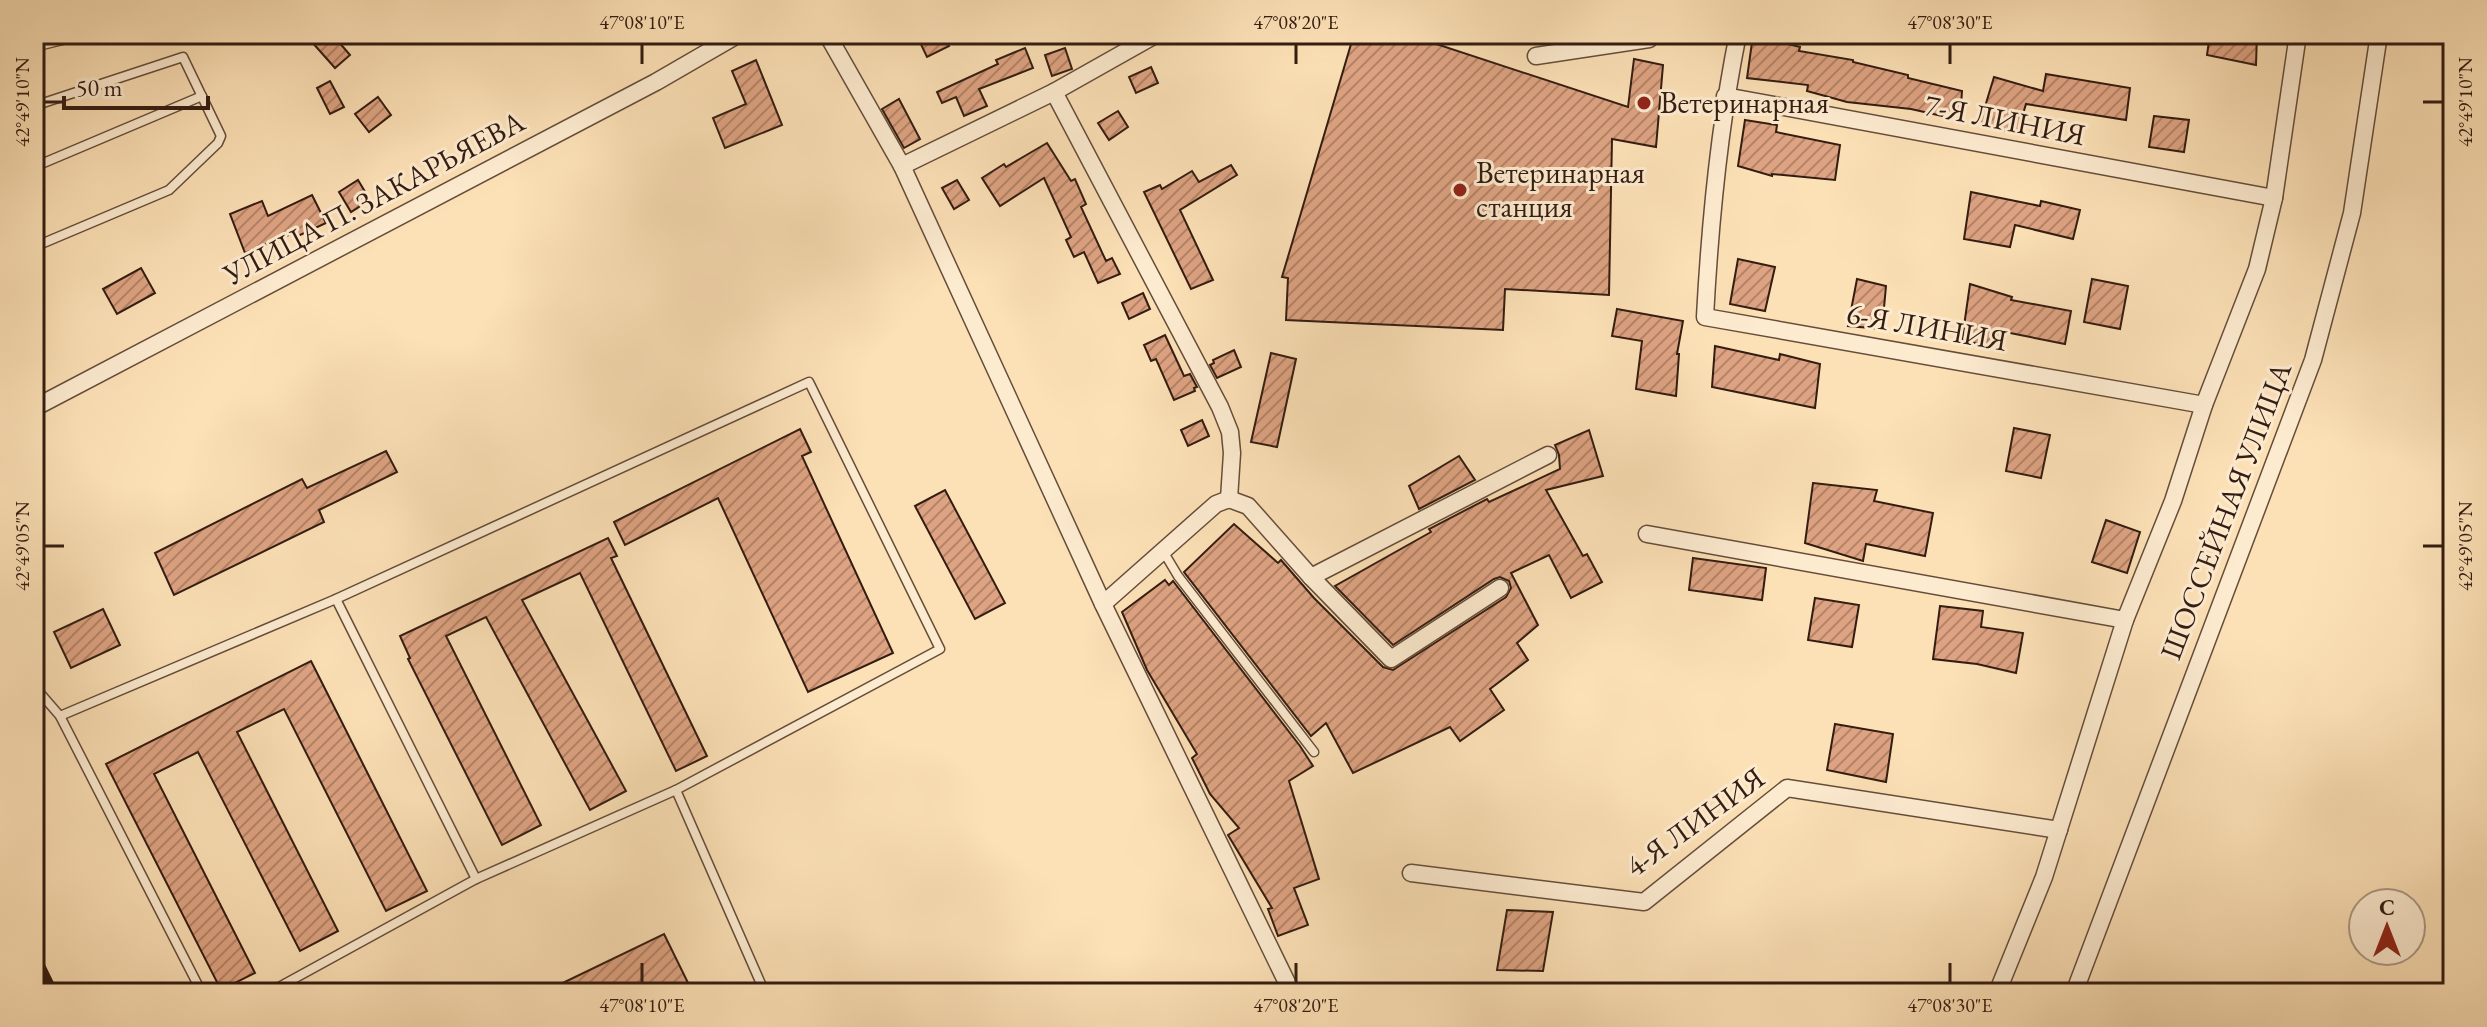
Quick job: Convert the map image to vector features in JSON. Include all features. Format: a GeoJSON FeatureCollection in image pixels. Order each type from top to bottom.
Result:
{"type":"FeatureCollection","features":[{"type":"Feature","properties":{"kind":"street","name":"УЛИЦА П. ЗАКАРЬЯЕВА"},"geometry":{"type":"LineString","coordinates":[[34,408],[656,82],[739,34]]}},
{"type":"Feature","properties":{"kind":"street"},"geometry":{"type":"LineString","coordinates":[[827,34],[902,166],[1103,604],[1292,993]]}},
{"type":"Feature","properties":{"kind":"street"},"geometry":{"type":"LineString","coordinates":[[902,166],[1054,92],[1157,34]]}},
{"type":"Feature","properties":{"kind":"street"},"geometry":{"type":"LineString","coordinates":[[1725,96],[1738,34]]}},
{"type":"Feature","properties":{"kind":"street"},"geometry":{"type":"LineString","coordinates":[[1997,993],[2044,877],[2125,620],[2173,501],[2204,405],[2257,269],[2274,198],[2298,34]]}},
{"type":"Feature","properties":{"kind":"street","name":"ШОССЕЙНАЯ УЛИЦА"},"geometry":{"type":"LineString","coordinates":[[2074,993],[2313,360],[2352,213],[2379,34]]}},
{"type":"Feature","properties":{"kind":"street"},"geometry":{"type":"LineString","coordinates":[[1536,56],[1647,36]]}},
{"type":"Feature","properties":{"kind":"street"},"geometry":{"type":"LineString","coordinates":[[1054,92],[1225,419],[1232,453],[1229,499]]}},
{"type":"Feature","properties":{"kind":"street","name":"7-Я ЛИНИЯ"},"geometry":{"type":"LineString","coordinates":[[1725,96],[2274,198]]}},
{"type":"Feature","properties":{"kind":"street","name":"6-Я ЛИНИЯ"},"geometry":{"type":"LineString","coordinates":[[1725,96],[1708,250],[1705,317],[2204,405]]}},
{"type":"Feature","properties":{"kind":"street"},"geometry":{"type":"LineString","coordinates":[[1311,577],[1548,455]]}},
{"type":"Feature","properties":{"kind":"street"},"geometry":{"type":"LineString","coordinates":[[1103,604],[1216,504],[1229,499],[1248,506],[1311,577],[1391,659],[1500,588]]}},
{"type":"Feature","properties":{"kind":"street"},"geometry":{"type":"LineString","coordinates":[[1647,534],[2125,620]]}},
{"type":"Feature","properties":{"kind":"street","name":"4-Я ЛИНИЯ"},"geometry":{"type":"LineString","coordinates":[[1411,873],[1644,902],[1787,788],[2059,830]]}},
{"type":"Feature","properties":{"kind":"lane"},"geometry":{"type":"LineString","coordinates":[[34,47],[87,34]]}},
{"type":"Feature","properties":{"kind":"lane"},"geometry":{"type":"LineString","coordinates":[[34,106],[183,57],[221,136],[218,143],[169,190],[34,247]]}},
{"type":"Feature","properties":{"kind":"lane"},"geometry":{"type":"LineString","coordinates":[[34,167],[202,96]]}},
{"type":"Feature","properties":{"kind":"lane"},"geometry":{"type":"LineString","coordinates":[[60,716],[336,599],[809,382],[940,649],[676,790],[476,879],[268,993]]}},
{"type":"Feature","properties":{"kind":"lane"},"geometry":{"type":"LineString","coordinates":[[1163,551],[1178,576],[1314,752]]}},
{"type":"Feature","properties":{"kind":"lane"},"geometry":{"type":"LineString","coordinates":[[336,599],[476,879]]}},
{"type":"Feature","properties":{"kind":"lane"},"geometry":{"type":"LineString","coordinates":[[34,686],[60,716],[202,993]]}},
{"type":"Feature","properties":{"kind":"lane"},"geometry":{"type":"LineString","coordinates":[[676,790],[765,993]]}},
{"type":"Feature","properties":{"kind":"building"},"geometry":{"type":"Polygon","coordinates":[[[319,34],[332,34],[350,55],[335,68],[311,41],[319,34]]]}},
{"type":"Feature","properties":{"kind":"building"},"geometry":{"type":"Polygon","coordinates":[[[916,34],[943,34],[949,46],[927,57],[916,34]]]}},
{"type":"Feature","properties":{"kind":"building","name":"Ветеринарная станция"},"geometry":{"type":"Polygon","coordinates":[[[1354,34],[1406,34],[1628,107],[1634,59],[1663,65],[1656,147],[1612,139],[1609,295],[1505,289],[1503,330],[1286,320],[1288,278],[1282,277],[1354,34]]]}},
{"type":"Feature","properties":{"kind":"building"},"geometry":{"type":"Polygon","coordinates":[[[2210,34],[2257,34],[2256,65],[2207,55],[2210,34]]]}},
{"type":"Feature","properties":{"kind":"building"},"geometry":{"type":"Polygon","coordinates":[[[1753,35],[1800,47],[1799,51],[1853,60],[1962,91],[1960,120],[1911,109],[1847,102],[1807,91],[1808,85],[1747,78],[1753,35]]]}},
{"type":"Feature","properties":{"kind":"building"},"geometry":{"type":"Polygon","coordinates":[[[1025,48],[1033,68],[979,89],[987,106],[964,116],[956,97],[942,103],[937,92],[1025,48]]]}},
{"type":"Feature","properties":{"kind":"building"},"geometry":{"type":"Polygon","coordinates":[[[1065,48],[1072,69],[1052,76],[1045,55],[1065,48]]]}},
{"type":"Feature","properties":{"kind":"building"},"geometry":{"type":"Polygon","coordinates":[[[756,60],[782,125],[725,148],[713,118],[746,104],[732,71],[756,60]]]}},
{"type":"Feature","properties":{"kind":"building"},"geometry":{"type":"Polygon","coordinates":[[[1151,67],[1158,83],[1136,93],[1129,77],[1151,67]]]}},
{"type":"Feature","properties":{"kind":"building"},"geometry":{"type":"Polygon","coordinates":[[[2046,74],[2130,88],[2126,120],[2026,104],[2017,134],[1980,123],[1994,77],[2043,91],[2046,74]]]}},
{"type":"Feature","properties":{"kind":"building"},"geometry":{"type":"Polygon","coordinates":[[[330,81],[344,107],[330,114],[317,88],[330,81]]]}},
{"type":"Feature","properties":{"kind":"building"},"geometry":{"type":"Polygon","coordinates":[[[378,97],[391,115],[369,132],[355,114],[378,97]]]}},
{"type":"Feature","properties":{"kind":"building"},"geometry":{"type":"Polygon","coordinates":[[[899,99],[920,139],[904,148],[882,109],[899,99]]]}},
{"type":"Feature","properties":{"kind":"building"},"geometry":{"type":"Polygon","coordinates":[[[1118,111],[1128,127],[1109,140],[1098,123],[1118,111]]]}},
{"type":"Feature","properties":{"kind":"building"},"geometry":{"type":"Polygon","coordinates":[[[2154,116],[2189,120],[2184,152],[2149,147],[2154,116]]]}},
{"type":"Feature","properties":{"kind":"building"},"geometry":{"type":"Polygon","coordinates":[[[1745,120],[1777,125],[1776,132],[1840,145],[1835,180],[1772,176],[1738,166],[1745,120]]]}},
{"type":"Feature","properties":{"kind":"building"},"geometry":{"type":"Polygon","coordinates":[[[1047,143],[1071,181],[1075,179],[1086,204],[1081,207],[1106,261],[1112,258],[1120,274],[1098,283],[1084,252],[1074,257],[1066,240],[1071,237],[1044,178],[1000,206],[982,178],[1047,143]]]}},
{"type":"Feature","properties":{"kind":"building"},"geometry":{"type":"Polygon","coordinates":[[[1231,165],[1237,175],[1180,210],[1213,280],[1191,289],[1144,192],[1160,185],[1162,189],[1192,171],[1199,182],[1231,165]]]}},
{"type":"Feature","properties":{"kind":"building"},"geometry":{"type":"Polygon","coordinates":[[[358,180],[370,200],[351,212],[339,192],[358,180]]]}},
{"type":"Feature","properties":{"kind":"building"},"geometry":{"type":"Polygon","coordinates":[[[957,180],[969,200],[954,209],[942,188],[957,180]]]}},
{"type":"Feature","properties":{"kind":"building"},"geometry":{"type":"Polygon","coordinates":[[[1971,192],[2040,206],[2041,201],[2080,210],[2073,239],[2015,225],[2010,247],[1964,239],[1971,192]]]}},
{"type":"Feature","properties":{"kind":"building"},"geometry":{"type":"Polygon","coordinates":[[[312,195],[326,223],[298,236],[296,232],[245,253],[230,214],[262,201],[268,216],[312,195]]]}},
{"type":"Feature","properties":{"kind":"building"},"geometry":{"type":"Polygon","coordinates":[[[1738,259],[1775,267],[1765,311],[1730,304],[1738,259]]]}},
{"type":"Feature","properties":{"kind":"building"},"geometry":{"type":"Polygon","coordinates":[[[141,268],[155,293],[117,314],[103,289],[141,268]]]}},
{"type":"Feature","properties":{"kind":"building"},"geometry":{"type":"Polygon","coordinates":[[[1857,279],[1886,286],[1882,329],[1848,326],[1857,279]]]}},
{"type":"Feature","properties":{"kind":"building"},"geometry":{"type":"Polygon","coordinates":[[[2092,279],[2128,286],[2120,329],[2084,322],[2092,279]]]}},
{"type":"Feature","properties":{"kind":"building"},"geometry":{"type":"Polygon","coordinates":[[[1970,284],[2012,297],[2011,300],[2071,311],[2065,344],[2005,332],[2002,350],[1962,340],[1970,284]]]}},
{"type":"Feature","properties":{"kind":"building"},"geometry":{"type":"Polygon","coordinates":[[[1143,293],[1150,309],[1129,319],[1122,303],[1143,293]]]}},
{"type":"Feature","properties":{"kind":"building"},"geometry":{"type":"Polygon","coordinates":[[[1617,309],[1683,321],[1677,354],[1676,396],[1636,389],[1642,341],[1612,336],[1617,309]]]}},
{"type":"Feature","properties":{"kind":"building"},"geometry":{"type":"Polygon","coordinates":[[[1165,335],[1184,376],[1190,374],[1197,387],[1195,391],[1174,400],[1156,359],[1151,361],[1144,345],[1165,335]]]}},
{"type":"Feature","properties":{"kind":"building"},"geometry":{"type":"Polygon","coordinates":[[[1715,346],[1779,360],[1780,354],[1820,364],[1815,408],[1712,387],[1715,346]]]}},
{"type":"Feature","properties":{"kind":"building"},"geometry":{"type":"Polygon","coordinates":[[[1234,350],[1241,367],[1217,378],[1210,365],[1214,363],[1213,360],[1234,350]]]}},
{"type":"Feature","properties":{"kind":"building"},"geometry":{"type":"Polygon","coordinates":[[[1271,353],[1296,359],[1277,447],[1251,442],[1271,353]]]}},
{"type":"Feature","properties":{"kind":"building"},"geometry":{"type":"Polygon","coordinates":[[[1202,420],[1209,436],[1188,446],[1181,430],[1202,420]]]}},
{"type":"Feature","properties":{"kind":"building"},"geometry":{"type":"Polygon","coordinates":[[[2014,428],[2050,435],[2041,478],[2006,471],[2014,428]]]}},
{"type":"Feature","properties":{"kind":"building"},"geometry":{"type":"Polygon","coordinates":[[[800,429],[811,452],[802,456],[893,653],[808,692],[718,498],[625,545],[614,522],[800,429]]]}},
{"type":"Feature","properties":{"kind":"building"},"geometry":{"type":"Polygon","coordinates":[[[1589,430],[1603,476],[1546,490],[1583,556],[1587,554],[1602,582],[1571,598],[1549,555],[1511,573],[1538,625],[1517,643],[1528,660],[1490,689],[1504,710],[1460,741],[1450,727],[1353,773],[1326,723],[1311,736],[1184,572],[1234,524],[1278,563],[1281,560],[1383,667],[1393,670],[1506,597],[1511,588],[1509,581],[1500,577],[1494,579],[1393,645],[1335,586],[1431,532],[1429,529],[1487,499],[1489,502],[1560,469],[1555,445],[1589,430]]]}},
{"type":"Feature","properties":{"kind":"building"},"geometry":{"type":"Polygon","coordinates":[[[386,451],[397,472],[319,510],[324,522],[174,595],[155,553],[302,479],[307,488],[386,451]]]}},
{"type":"Feature","properties":{"kind":"building"},"geometry":{"type":"Polygon","coordinates":[[[1459,456],[1475,480],[1419,509],[1409,486],[1459,456]]]}},
{"type":"Feature","properties":{"kind":"building"},"geometry":{"type":"Polygon","coordinates":[[[1813,483],[1877,490],[1874,501],[1933,513],[1925,556],[1866,544],[1863,561],[1805,543],[1813,483]]]}},
{"type":"Feature","properties":{"kind":"building"},"geometry":{"type":"Polygon","coordinates":[[[945,490],[1005,603],[975,619],[915,506],[945,490]]]}},
{"type":"Feature","properties":{"kind":"building"},"geometry":{"type":"Polygon","coordinates":[[[2106,520],[2140,532],[2127,573],[2092,562],[2106,520]]]}},
{"type":"Feature","properties":{"kind":"building"},"geometry":{"type":"Polygon","coordinates":[[[608,538],[617,556],[611,558],[707,756],[676,771],[580,573],[522,600],[626,791],[590,810],[486,617],[446,636],[541,825],[502,845],[408,659],[400,636],[608,538]]]}},
{"type":"Feature","properties":{"kind":"building"},"geometry":{"type":"Polygon","coordinates":[[[1693,558],[1766,568],[1762,600],[1689,590],[1693,558]]]}},
{"type":"Feature","properties":{"kind":"building"},"geometry":{"type":"Polygon","coordinates":[[[1165,580],[1169,585],[1173,581],[1313,766],[1289,781],[1319,879],[1294,888],[1308,925],[1278,936],[1268,909],[1272,908],[1228,835],[1239,828],[1210,794],[1192,758],[1197,754],[1147,670],[1122,612],[1165,580]]]}},
{"type":"Feature","properties":{"kind":"building"},"geometry":{"type":"Polygon","coordinates":[[[1815,598],[1859,605],[1852,647],[1808,640],[1815,598]]]}},
{"type":"Feature","properties":{"kind":"building"},"geometry":{"type":"Polygon","coordinates":[[[1940,606],[1983,611],[1981,627],[2023,633],[2016,673],[1933,659],[1940,606]]]}},
{"type":"Feature","properties":{"kind":"building"},"geometry":{"type":"Polygon","coordinates":[[[103,609],[120,645],[71,668],[54,632],[103,609]]]}},
{"type":"Feature","properties":{"kind":"building"},"geometry":{"type":"Polygon","coordinates":[[[311,661],[427,891],[386,911],[284,709],[237,732],[338,931],[300,951],[198,752],[154,774],[255,973],[221,990],[106,764],[311,661]]]}},
{"type":"Feature","properties":{"kind":"building"},"geometry":{"type":"Polygon","coordinates":[[[1835,724],[1893,734],[1886,782],[1827,770],[1835,724]]]}},
{"type":"Feature","properties":{"kind":"building"},"geometry":{"type":"Polygon","coordinates":[[[1507,910],[1553,912],[1543,971],[1497,970],[1507,910]]]}},
{"type":"Feature","properties":{"kind":"building"},"geometry":{"type":"Polygon","coordinates":[[[664,934],[693,993],[542,993],[664,934]]]}},
{"type":"Feature","properties":{"kind":"railway"},"geometry":{"type":"LineString","coordinates":[[34,952],[54,993]]}},
{"type":"Feature","properties":{"kind":"place","name":"Ветеринарная"},"geometry":{"type":"Point","coordinates":[1644,103]}},
{"type":"Feature","properties":{"kind":"place","name":"Ветеринарная станция"},"geometry":{"type":"Point","coordinates":[1460,190]}}]}
